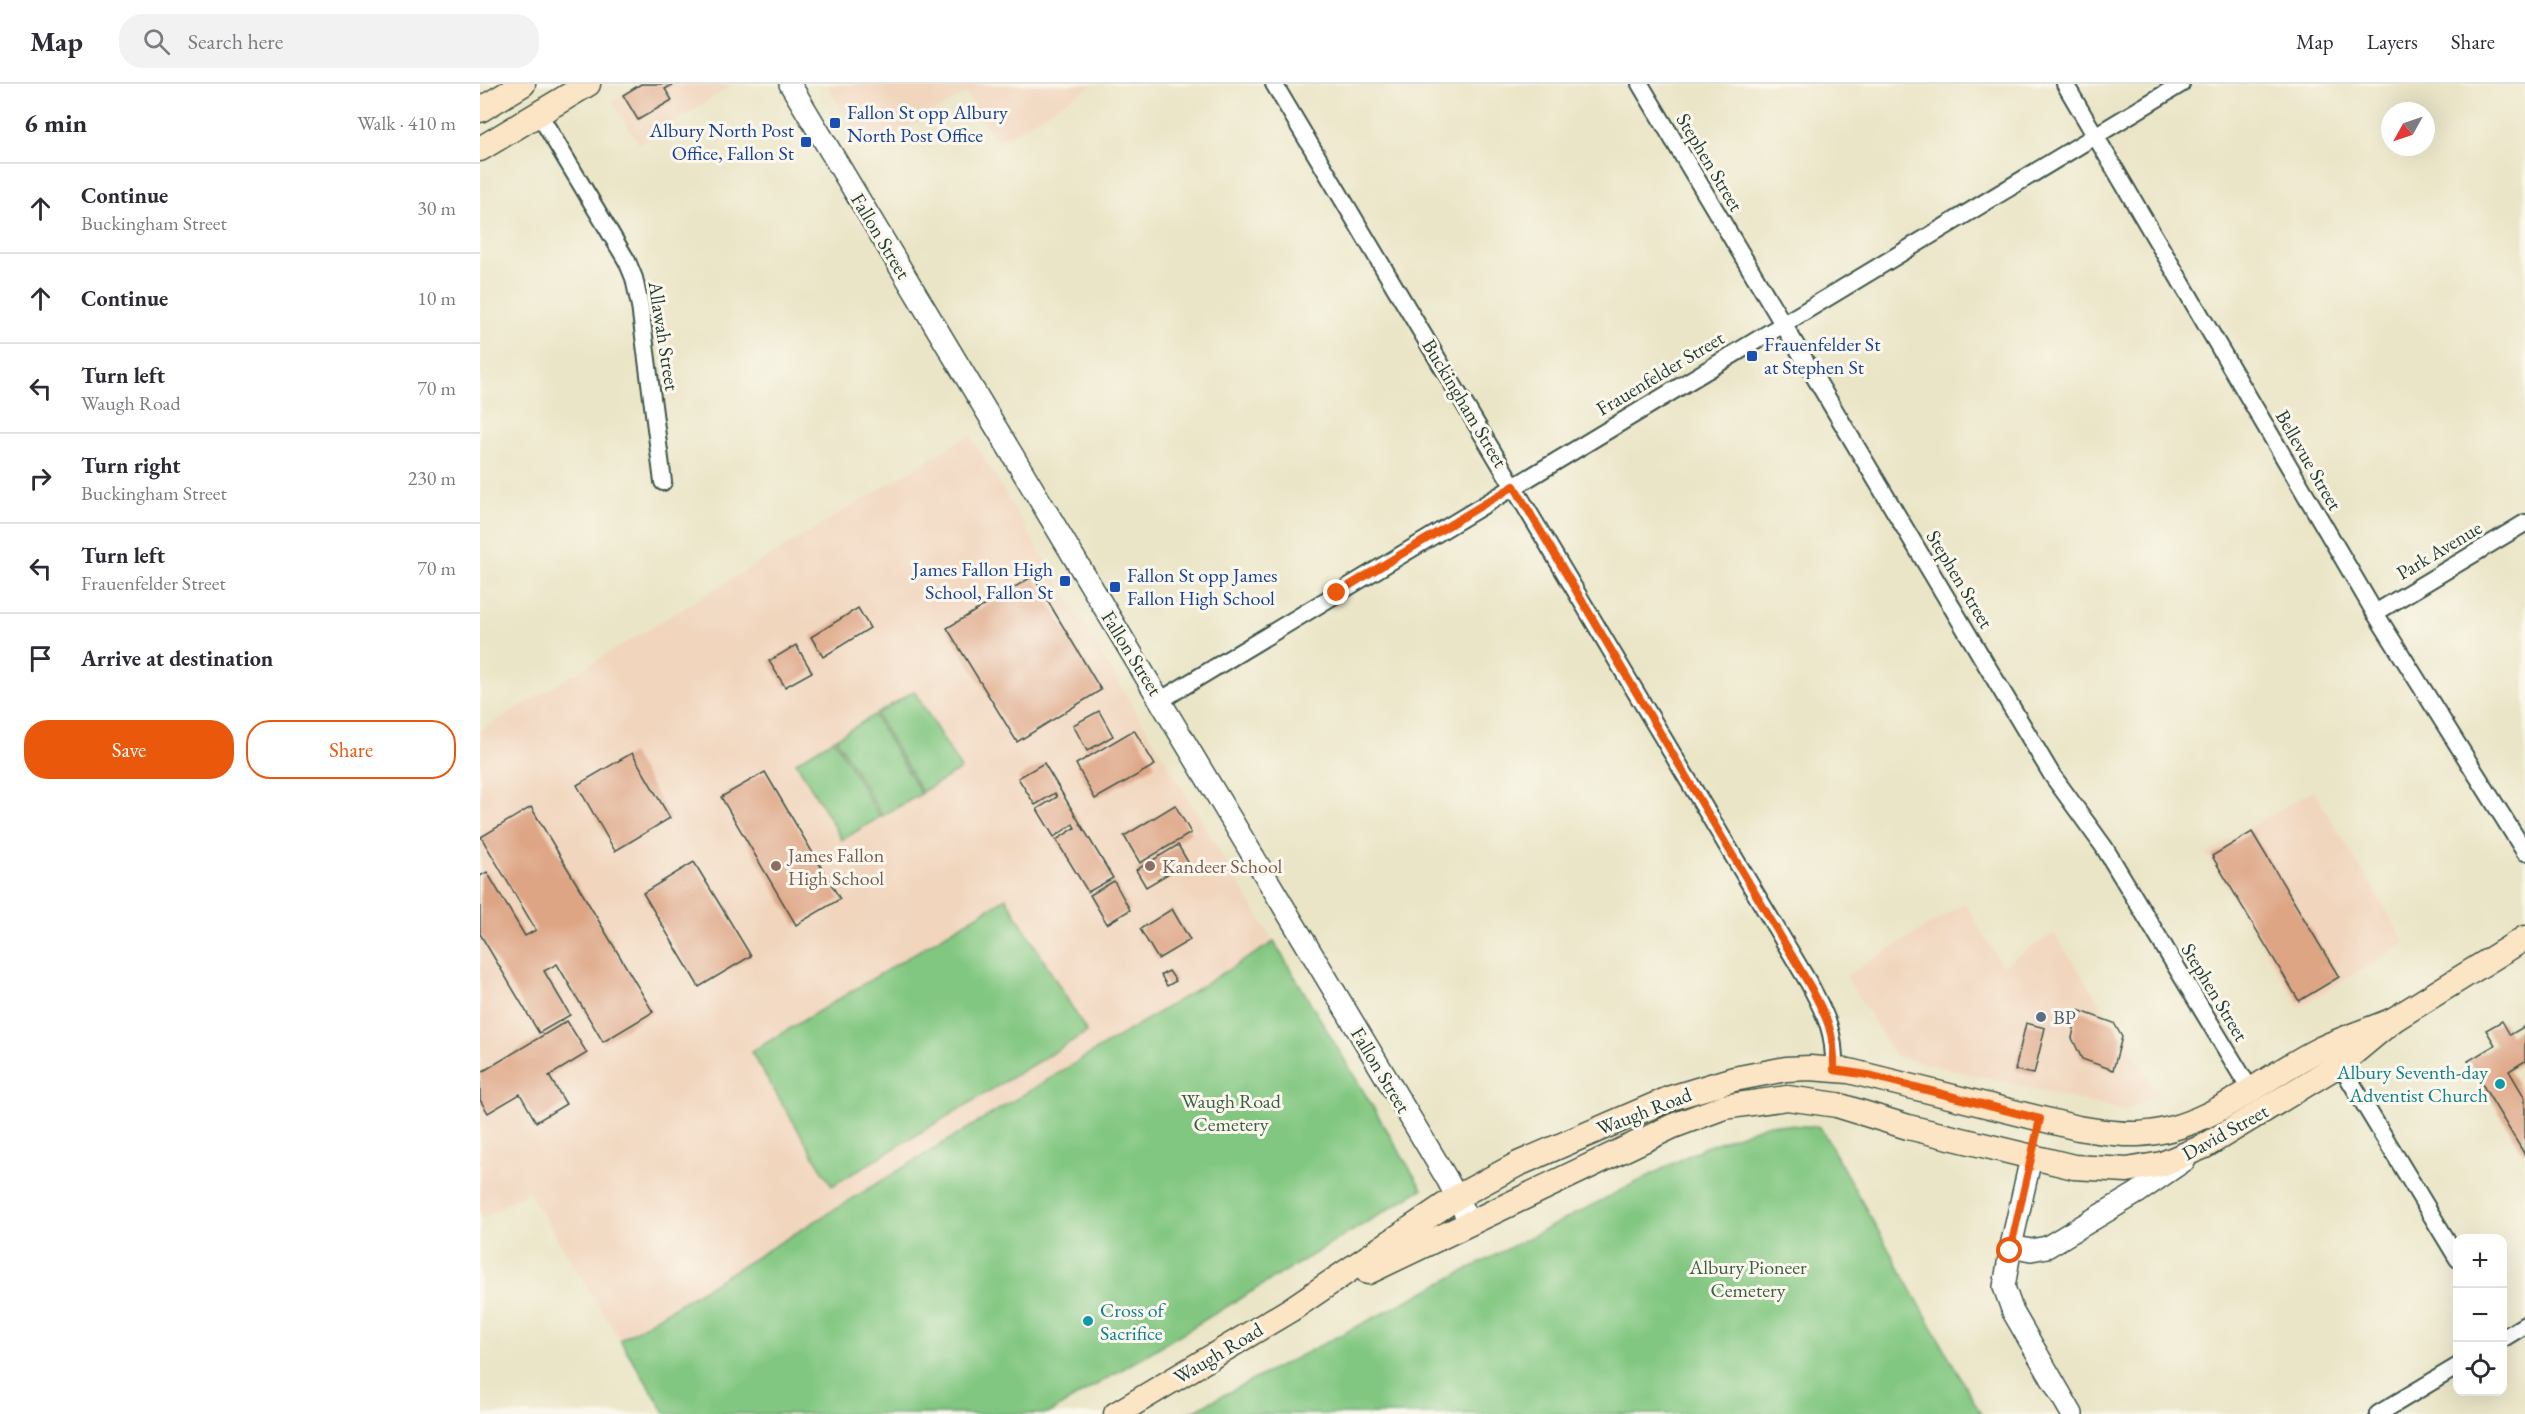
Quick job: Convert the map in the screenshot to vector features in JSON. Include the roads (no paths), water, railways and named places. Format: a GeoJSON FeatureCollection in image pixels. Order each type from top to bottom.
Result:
{"type":"FeatureCollection","features":[{"type":"Feature","properties":{"kind":"main road"},"geometry":{"type":"LineString","coordinates":[[480,110],[523,84]]}},
{"type":"Feature","properties":{"kind":"main road"},"geometry":{"type":"LineString","coordinates":[[480,149],[588,84]]}},
{"type":"Feature","properties":{"kind":"main road","name":"David Street"},"geometry":{"type":"LineString","coordinates":[[2031,1158],[2085,1169],[2127,1170],[2162,1164],[2205,1146],[2340,1064],[2393,1020],[2525,938]]}},
{"type":"Feature","properties":{"kind":"main road","name":"David Street"},"geometry":{"type":"LineString","coordinates":[[2040,1119],[2112,1133],[2139,1134],[2163,1131],[2206,1115],[2320,1050],[2393,1020]]}},
{"type":"Feature","properties":{"kind":"main road","name":"Waugh Road"},"geometry":{"type":"LineString","coordinates":[[1116,1414],[1290,1310],[1457,1197],[1518,1164],[1671,1098],[1734,1079],[1786,1069],[1834,1070],[1868,1075],[2040,1119]]}},
{"type":"Feature","properties":{"kind":"main road","name":"Waugh Road"},"geometry":{"type":"LineString","coordinates":[[1290,1310],[1673,1126],[1724,1107],[1787,1098],[1837,1105],[1908,1127],[2031,1158]]}},
{"type":"Feature","properties":{"kind":"main road"},"geometry":{"type":"LineString","coordinates":[[2031,1158],[2040,1119]]}},
{"type":"Feature","properties":{"kind":"street","name":"Fallon Street"},"geometry":{"type":"LineString","coordinates":[[790,84],[1161,700],[1457,1197],[1470,1223]]}},
{"type":"Feature","properties":{"kind":"street","name":"Buckingham Street"},"geometry":{"type":"LineString","coordinates":[[1274,84],[1810,986],[1829,1022],[1835,1044],[1834,1070]]}},
{"type":"Feature","properties":{"kind":"street","name":"Stephen Street"},"geometry":{"type":"LineString","coordinates":[[1640,84],[2052,775],[2104,847],[2251,1090]]}},
{"type":"Feature","properties":{"kind":"street","name":"Bellevue Street"},"geometry":{"type":"LineString","coordinates":[[2065,84],[2374,613],[2525,852]]}},
{"type":"Feature","properties":{"kind":"street","name":"Frauenfelder Street"},"geometry":{"type":"LineString","coordinates":[[1161,700],[2181,84]]}},
{"type":"Feature","properties":{"kind":"street","name":"Allawah Street"},"geometry":{"type":"LineString","coordinates":[[539,114],[627,261],[634,278],[640,306],[663,482]]}},
{"type":"Feature","properties":{"kind":"street","name":"Park Avenue"},"geometry":{"type":"LineString","coordinates":[[2374,613],[2525,523]]}},
{"type":"Feature","properties":{"kind":"street"},"geometry":{"type":"LineString","coordinates":[[2340,1064],[2453,1252]]}},
{"type":"Feature","properties":{"kind":"street"},"geometry":{"type":"LineString","coordinates":[[2011,1246],[2031,1250],[2047,1247],[2137,1193],[2205,1146]]}},
{"type":"Feature","properties":{"kind":"street"},"geometry":{"type":"LineString","coordinates":[[2031,1158],[2004,1281],[2007,1300],[2072,1414]]}},
{"type":"Feature","properties":{"kind":"street"},"geometry":{"type":"LineString","coordinates":[[2507,1335],[2525,1325]]}},
{"type":"Feature","properties":{"kind":"street"},"geometry":{"type":"LineString","coordinates":[[2379,1414],[2453,1368]]}},
{"type":"Feature","properties":{"kind":"street"},"geometry":{"type":"LineString","coordinates":[[2061,1393],[2077,1414]]}},
{"type":"Feature","properties":{"kind":"place","name":"Fallon St opp Albury North Post Office"},"geometry":{"type":"Point","coordinates":[835,123]}},
{"type":"Feature","properties":{"kind":"place","name":"Albury North Post Office, Fallon St"},"geometry":{"type":"Point","coordinates":[806,142]}},
{"type":"Feature","properties":{"kind":"place","name":"Frauenfelder St at Stephen St"},"geometry":{"type":"Point","coordinates":[1752,356]}},
{"type":"Feature","properties":{"kind":"place","name":"James Fallon High School, Fallon St"},"geometry":{"type":"Point","coordinates":[1065,581]}},
{"type":"Feature","properties":{"kind":"place","name":"Fallon St opp James Fallon High School"},"geometry":{"type":"Point","coordinates":[1115,587]}},
{"type":"Feature","properties":{"kind":"place","name":"James Fallon High School"},"geometry":{"type":"Point","coordinates":[776,866]}},
{"type":"Feature","properties":{"kind":"place","name":"Kandeer School"},"geometry":{"type":"Point","coordinates":[1150,866]}},
{"type":"Feature","properties":{"kind":"place","name":"BP"},"geometry":{"type":"Point","coordinates":[2041,1017]}},
{"type":"Feature","properties":{"kind":"place","name":"Albury Seventh-day Adventist Church"},"geometry":{"type":"Point","coordinates":[2500,1084]}},
{"type":"Feature","properties":{"kind":"place","name":"Cross of Sacrifice"},"geometry":{"type":"Point","coordinates":[1088,1321]}},
{"type":"Feature","properties":{"kind":"park label","name":"Waugh Road Cemetery"},"geometry":{"type":"Point","coordinates":[1231,1112]}},
{"type":"Feature","properties":{"kind":"park label","name":"Albury Pioneer Cemetery"},"geometry":{"type":"Point","coordinates":[1748,1278]}}]}
